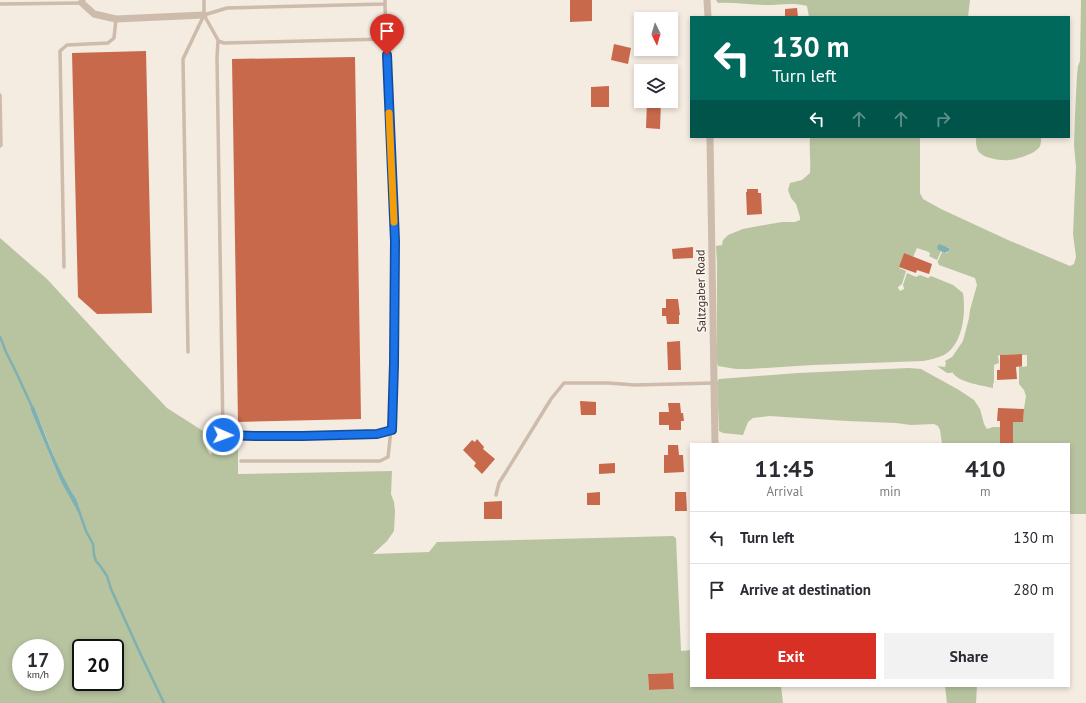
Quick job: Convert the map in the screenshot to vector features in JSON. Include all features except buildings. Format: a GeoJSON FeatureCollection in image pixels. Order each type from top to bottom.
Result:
{"type":"FeatureCollection","features":[{"type":"Feature","properties":{"kind":"street"},"geometry":{"type":"LineString","coordinates":[[707,0],[708,16]]}},
{"type":"Feature","properties":{"kind":"street"},"geometry":{"type":"LineString","coordinates":[[82,1],[94,14],[116,19],[204,15]]}},
{"type":"Feature","properties":{"kind":"street","name":"Saltzgaber Road"},"geometry":{"type":"LineString","coordinates":[[710,138],[715,443]]}},
{"type":"Feature","properties":{"kind":"lane"},"geometry":{"type":"LineString","coordinates":[[188,352],[183,59],[204,15],[204,0]]}},
{"type":"Feature","properties":{"kind":"lane"},"geometry":{"type":"LineString","coordinates":[[0,4],[82,1]]}},
{"type":"Feature","properties":{"kind":"lane"},"geometry":{"type":"LineString","coordinates":[[204,15],[227,8],[385,2],[395,241],[392,430],[388,457],[380,461],[241,461]]}},
{"type":"Feature","properties":{"kind":"lane"},"geometry":{"type":"LineString","coordinates":[[204,15],[218,41],[217,66],[223,435],[303,436],[377,434],[392,430]]}},
{"type":"Feature","properties":{"kind":"lane"},"geometry":{"type":"LineString","coordinates":[[64,267],[60,51],[67,45],[108,43],[114,38],[116,19]]}},
{"type":"Feature","properties":{"kind":"lane"},"geometry":{"type":"LineString","coordinates":[[218,41],[224,43],[386,39]]}},
{"type":"Feature","properties":{"kind":"lane"},"geometry":{"type":"LineString","coordinates":[[0,95],[0,146]]}},
{"type":"Feature","properties":{"kind":"lane"},"geometry":{"type":"LineString","coordinates":[[496,495],[499,483],[551,399],[564,383],[608,383],[635,385],[714,383]]}},
{"type":"Feature","properties":{"kind":"green space"},"geometry":{"type":"Polygon","coordinates":[[[716,0],[970,0],[968,16],[809,16],[807,6],[802,5],[718,3],[716,0]]]}},
{"type":"Feature","properties":{"kind":"green space"},"geometry":{"type":"Polygon","coordinates":[[[1081,0],[1086,0],[1086,514],[1070,514],[1070,443],[1013,443],[1013,422],[1023,421],[1026,396],[1024,390],[1019,384],[1019,366],[1027,366],[1027,355],[1021,354],[998,356],[999,363],[994,365],[993,388],[965,381],[955,376],[952,372],[947,373],[937,366],[945,367],[945,361],[952,357],[963,341],[977,285],[975,278],[939,265],[937,260],[929,256],[929,252],[917,248],[913,257],[904,253],[899,268],[906,271],[902,284],[898,288],[900,291],[904,289],[903,285],[907,273],[916,277],[920,275],[928,278],[931,276],[953,285],[963,293],[964,310],[962,327],[955,343],[944,355],[923,361],[749,369],[736,369],[718,366],[716,246],[722,245],[723,240],[728,235],[743,229],[800,220],[796,204],[791,198],[788,190],[790,183],[802,180],[810,173],[810,138],[920,138],[920,193],[923,199],[1008,240],[1070,266],[1074,264],[1076,257],[1073,234],[1076,167],[1074,145],[1075,114],[1077,75],[1080,61],[1081,0]],[[949,248],[938,250],[941,251],[937,260],[938,261],[942,252],[947,253],[949,248]]]}},
{"type":"Feature","properties":{"kind":"green space"},"geometry":{"type":"Polygon","coordinates":[[[976,138],[1041,138],[1040,146],[1031,154],[1009,160],[993,159],[981,154],[977,149],[976,138]]]}},
{"type":"Feature","properties":{"kind":"green space"},"geometry":{"type":"Polygon","coordinates":[[[0,238],[47,279],[167,408],[203,431],[208,451],[211,455],[214,444],[218,440],[238,441],[238,474],[392,471],[391,494],[395,511],[394,531],[387,541],[373,554],[429,552],[437,542],[673,536],[676,538],[681,651],[690,650],[690,687],[781,687],[783,703],[0,703],[0,238]],[[34,406],[30,408],[61,482],[78,511],[78,502],[61,474],[34,406]],[[673,673],[648,674],[649,690],[674,689],[673,673]]]}},
{"type":"Feature","properties":{"kind":"green space"},"geometry":{"type":"Polygon","coordinates":[[[909,368],[921,369],[974,400],[980,409],[987,429],[1000,427],[1000,443],[942,443],[940,430],[938,426],[934,424],[911,425],[769,416],[753,418],[748,422],[743,435],[723,433],[719,431],[717,382],[719,379],[798,373],[909,368]]]}},
{"type":"Feature","properties":{"kind":"green space"},"geometry":{"type":"Polygon","coordinates":[[[945,687],[977,687],[976,703],[947,703],[945,687]]]}},
{"type":"Feature","properties":{"kind":"water"},"geometry":{"type":"Polygon","coordinates":[[[939,244],[949,248],[949,251],[945,253],[938,250],[937,247],[939,244]]]}},
{"type":"Feature","properties":{"kind":"water"},"geometry":{"type":"Polygon","coordinates":[[[34,406],[59,467],[78,502],[78,512],[61,482],[34,418],[30,408],[34,406]]]}},
{"type":"Feature","properties":{"kind":"waterway"},"geometry":{"type":"LineString","coordinates":[[0,337],[33,409]]}},
{"type":"Feature","properties":{"kind":"waterway"},"geometry":{"type":"LineString","coordinates":[[78,508],[86,531],[93,544],[96,561],[107,576],[111,589],[164,703]]}},
{"type":"Feature","properties":{"kind":"slow traffic"},"geometry":{"type":"LineString","coordinates":[[389,113],[394,222]]}},
{"type":"Feature","properties":{"kind":"route"},"geometry":{"type":"LineString","coordinates":[[223,435],[303,436],[377,434],[392,430],[395,241],[387,55]]}}]}
